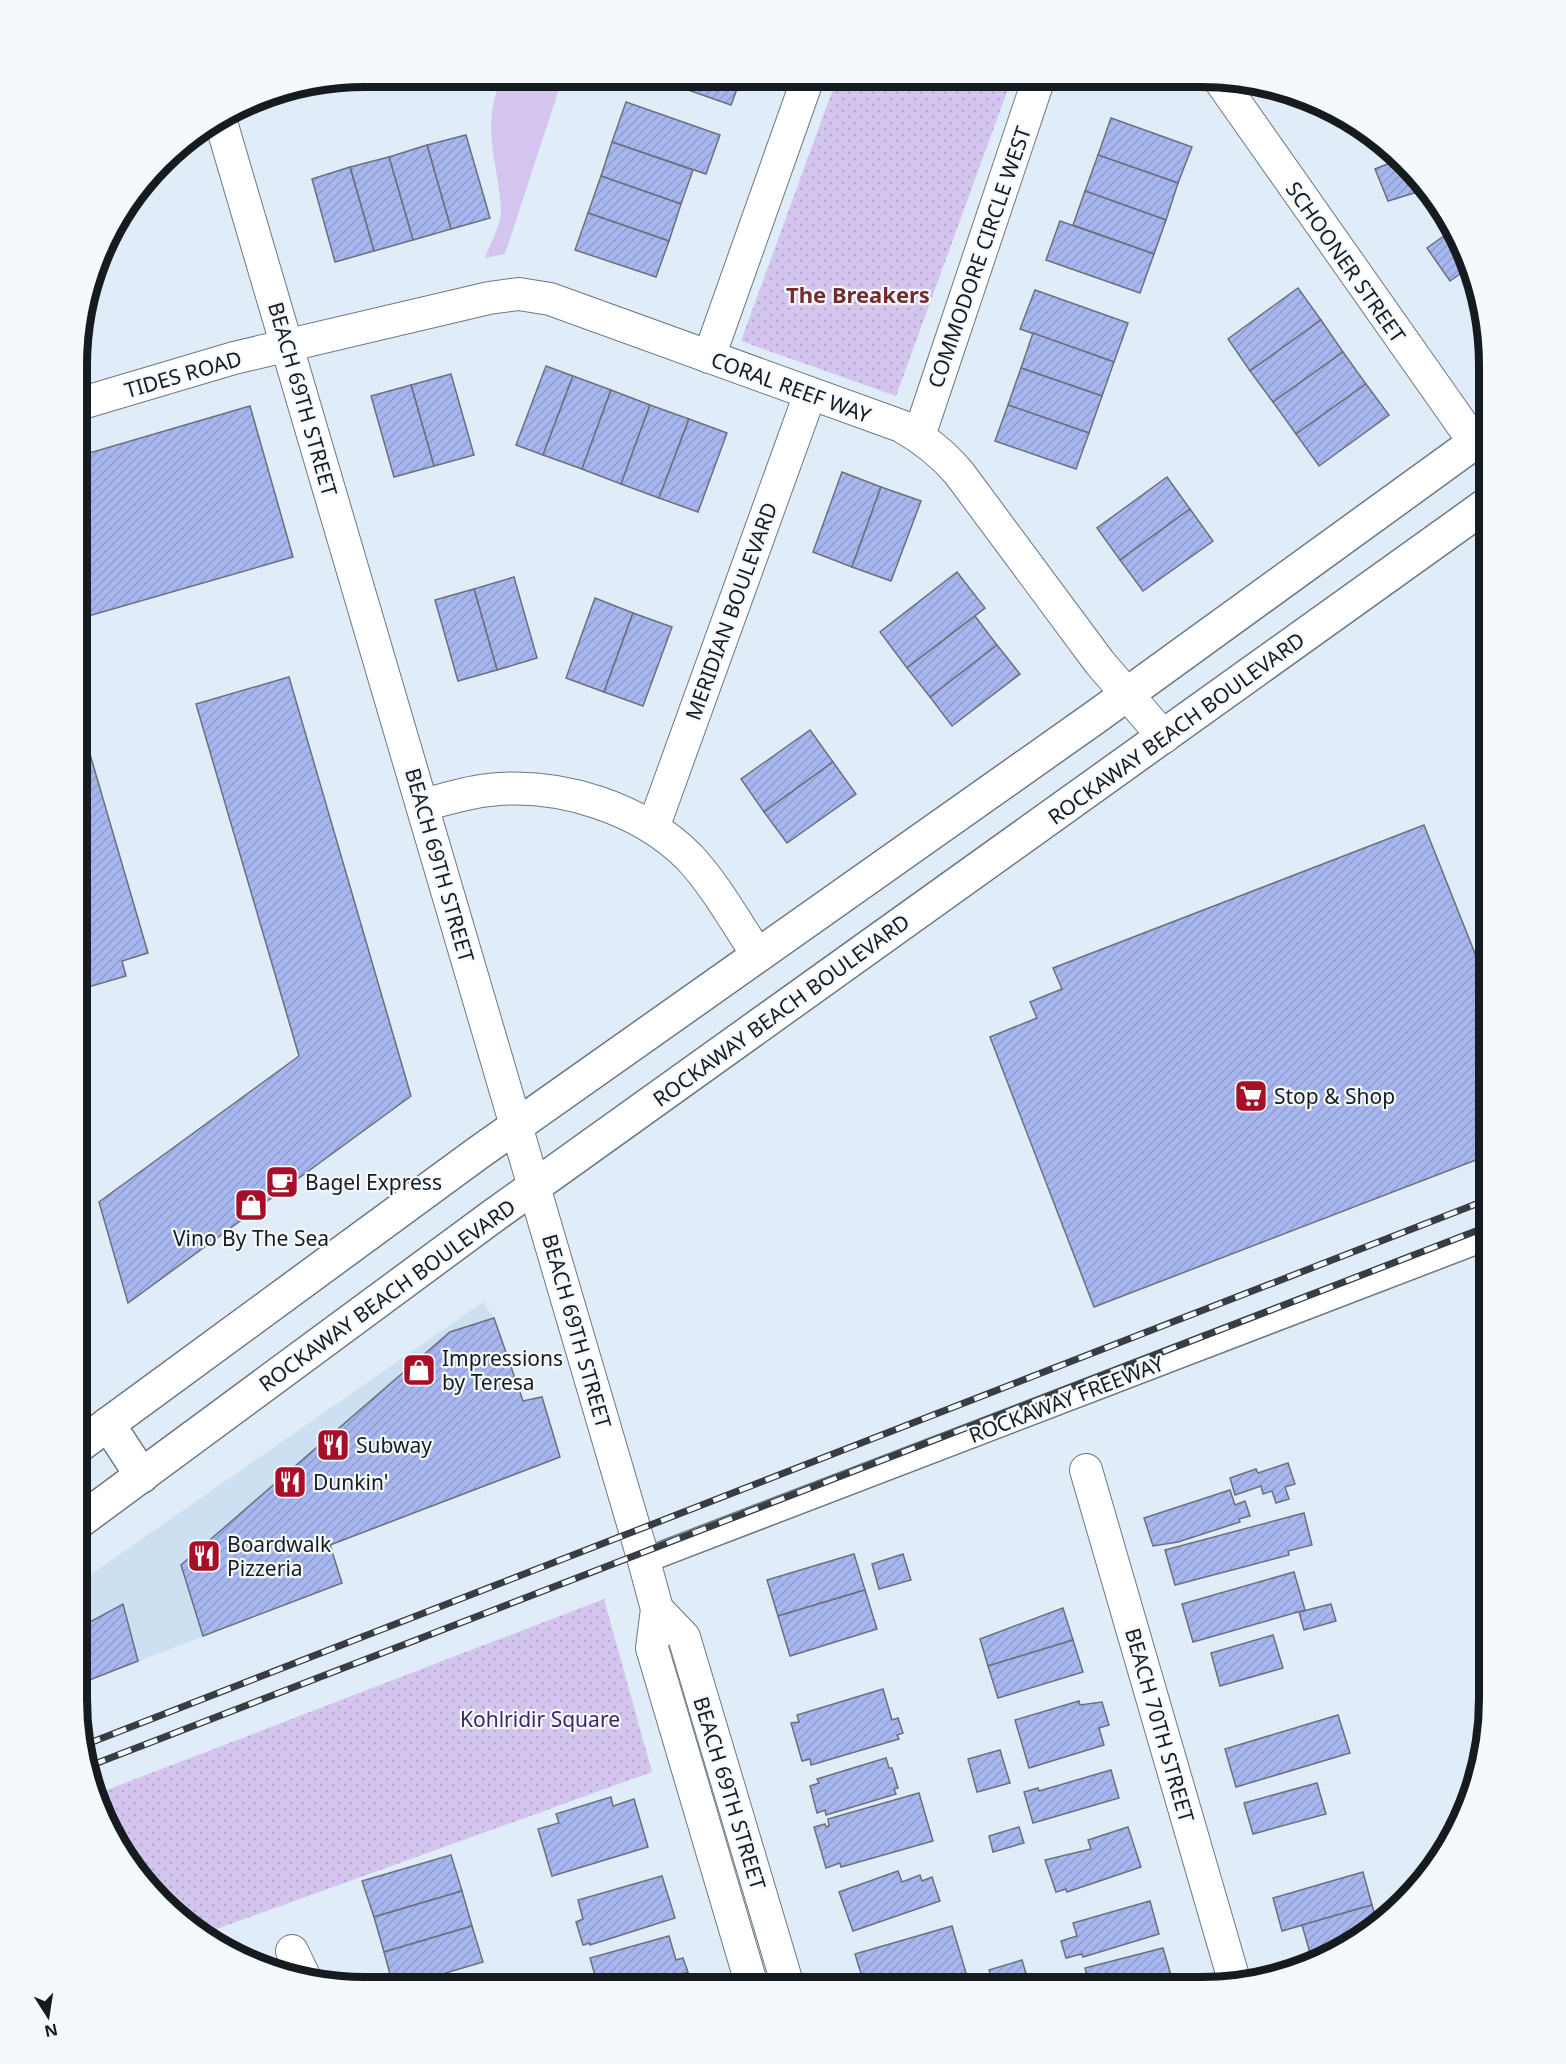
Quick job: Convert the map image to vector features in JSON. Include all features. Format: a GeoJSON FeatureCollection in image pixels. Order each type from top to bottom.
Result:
{"type":"FeatureCollection","features":[{"type":"Feature","properties":{"kind":"main road"},"geometry":{"type":"LineString","coordinates":[[87,1440],[517,1125],[1127,694],[1479,439]]}},
{"type":"Feature","properties":{"kind":"main road","name":"ROCKAWAY BEACH BOULEVARD"},"geometry":{"type":"LineString","coordinates":[[87,1516],[535,1187],[1479,511]]}},
{"type":"Feature","properties":{"kind":"main road"},"geometry":{"type":"LineString","coordinates":[[108,1424],[142,1476]]}},
{"type":"Feature","properties":{"kind":"street"},"geometry":{"type":"LineString","coordinates":[[709,357],[805,87]]}},
{"type":"Feature","properties":{"kind":"street","name":"COMMODORE CIRCLE WEST"},"geometry":{"type":"LineString","coordinates":[[919,435],[1036,87]]}},
{"type":"Feature","properties":{"kind":"street","name":"SCHOONER STREET"},"geometry":{"type":"LineString","coordinates":[[1226,88],[1479,433]]}},
{"type":"Feature","properties":{"kind":"street","name":"BEACH 69TH STREET"},"geometry":{"type":"LineString","coordinates":[[222,126],[644,1561],[657,1609],[652,1648],[749,1977]]}},
{"type":"Feature","properties":{"kind":"street","name":"CORAL REEF WAY"},"geometry":{"type":"LineString","coordinates":[[287,346],[489,298],[519,294],[563,303],[901,426],[919,435],[933,446],[959,473],[1100,663],[1164,737]]}},
{"type":"Feature","properties":{"kind":"street","name":"TIDES ROAD"},"geometry":{"type":"LineString","coordinates":[[87,402],[234,358],[287,346]]}},
{"type":"Feature","properties":{"kind":"street","name":"MERIDIAN BOULEVARD"},"geometry":{"type":"LineString","coordinates":[[653,828],[810,394]]}},
{"type":"Feature","properties":{"kind":"street"},"geometry":{"type":"LineString","coordinates":[[423,805],[490,790],[539,790],[585,799],[608,807],[653,828],[692,861],[758,955]]}},
{"type":"Feature","properties":{"kind":"street","name":"ROCKAWAY FREEWAY"},"geometry":{"type":"LineString","coordinates":[[644,1561],[1479,1241]]}},
{"type":"Feature","properties":{"kind":"street","name":"BEACH 70TH STREET"},"geometry":{"type":"LineString","coordinates":[[1086,1470],[1233,1975]]}},
{"type":"Feature","properties":{"kind":"street","name":"BEACH 69TH STREET"},"geometry":{"type":"LineString","coordinates":[[657,1609],[684,1637],[785,1977]]}},
{"type":"Feature","properties":{"kind":"street"},"geometry":{"type":"LineString","coordinates":[[294,1968],[292,1950],[301,1970]]}},
{"type":"Feature","properties":{"kind":"shaded area"},"geometry":{"type":"Polygon","coordinates":[[[483,1302],[494,1318],[523,1400],[542,1397],[560,1457],[331,1545],[342,1583],[87,1681],[87,1577],[483,1302]]]}},
{"type":"Feature","properties":{"kind":"green space"},"geometry":{"type":"Polygon","coordinates":[[[499,87],[560,87],[505,254],[485,258],[501,215],[491,128],[499,87]]]}},
{"type":"Feature","properties":{"kind":"green space"},"geometry":{"type":"Polygon","coordinates":[[[834,87],[1009,87],[896,396],[741,341],[834,87]]]}},
{"type":"Feature","properties":{"kind":"green space","name":"Kohlridir Square"},"geometry":{"type":"Polygon","coordinates":[[[604,1599],[652,1772],[212,1931],[182,1908],[145,1868],[124,1838],[103,1791],[604,1599]]]}},
{"type":"Feature","properties":{"kind":"building"},"geometry":{"type":"Polygon","coordinates":[[[680,87],[738,87],[731,105],[680,87]]]}},
{"type":"Feature","properties":{"kind":"building"},"geometry":{"type":"Polygon","coordinates":[[[626,102],[720,135],[706,174],[612,142],[626,102]]]}},
{"type":"Feature","properties":{"kind":"building"},"geometry":{"type":"Polygon","coordinates":[[[1111,118],[1192,147],[1178,183],[1098,155],[1111,118]]]}},
{"type":"Feature","properties":{"kind":"building"},"geometry":{"type":"Polygon","coordinates":[[[466,135],[490,218],[451,229],[427,145],[466,135]]]}},
{"type":"Feature","properties":{"kind":"building"},"geometry":{"type":"Polygon","coordinates":[[[612,142],[693,170],[681,204],[601,176],[612,142]]]}},
{"type":"Feature","properties":{"kind":"building"},"geometry":{"type":"Polygon","coordinates":[[[427,145],[451,229],[413,240],[389,157],[427,145]]]}},
{"type":"Feature","properties":{"kind":"building"},"geometry":{"type":"Polygon","coordinates":[[[1098,155],[1178,183],[1166,220],[1085,191],[1098,155]]]}},
{"type":"Feature","properties":{"kind":"building"},"geometry":{"type":"Polygon","coordinates":[[[389,157],[413,240],[374,251],[350,167],[389,157]]]}},
{"type":"Feature","properties":{"kind":"building"},"geometry":{"type":"Polygon","coordinates":[[[1391,163],[1418,192],[1388,201],[1375,169],[1391,163]]]}},
{"type":"Feature","properties":{"kind":"building"},"geometry":{"type":"Polygon","coordinates":[[[350,167],[374,251],[335,262],[312,179],[350,167]]]}},
{"type":"Feature","properties":{"kind":"building"},"geometry":{"type":"Polygon","coordinates":[[[601,176],[681,204],[669,241],[588,213],[601,176]]]}},
{"type":"Feature","properties":{"kind":"building"},"geometry":{"type":"Polygon","coordinates":[[[1085,191],[1166,220],[1154,254],[1073,225],[1085,191]]]}},
{"type":"Feature","properties":{"kind":"building"},"geometry":{"type":"Polygon","coordinates":[[[588,213],[669,241],[656,277],[575,250],[588,213]]]}},
{"type":"Feature","properties":{"kind":"building"},"geometry":{"type":"Polygon","coordinates":[[[1060,221],[1154,254],[1140,293],[1046,260],[1060,221]]]}},
{"type":"Feature","properties":{"kind":"building"},"geometry":{"type":"Polygon","coordinates":[[[1446,234],[1463,272],[1450,281],[1427,248],[1446,234]]]}},
{"type":"Feature","properties":{"kind":"building"},"geometry":{"type":"Polygon","coordinates":[[[1298,288],[1321,320],[1250,371],[1228,339],[1298,288]]]}},
{"type":"Feature","properties":{"kind":"building"},"geometry":{"type":"Polygon","coordinates":[[[1035,290],[1128,323],[1114,362],[1020,329],[1035,290]]]}},
{"type":"Feature","properties":{"kind":"building"},"geometry":{"type":"Polygon","coordinates":[[[1321,320],[1343,352],[1273,402],[1250,371],[1321,320]]]}},
{"type":"Feature","properties":{"kind":"building"},"geometry":{"type":"Polygon","coordinates":[[[1033,333],[1114,362],[1102,396],[1021,368],[1033,333]]]}},
{"type":"Feature","properties":{"kind":"building"},"geometry":{"type":"Polygon","coordinates":[[[1343,352],[1366,384],[1296,434],[1273,402],[1343,352]]]}},
{"type":"Feature","properties":{"kind":"building"},"geometry":{"type":"Polygon","coordinates":[[[546,366],[573,376],[543,455],[516,445],[546,366]]]}},
{"type":"Feature","properties":{"kind":"building"},"geometry":{"type":"Polygon","coordinates":[[[1021,368],[1102,396],[1089,433],[1008,405],[1021,368]]]}},
{"type":"Feature","properties":{"kind":"building"},"geometry":{"type":"Polygon","coordinates":[[[451,374],[474,455],[434,466],[411,385],[451,374]]]}},
{"type":"Feature","properties":{"kind":"building"},"geometry":{"type":"Polygon","coordinates":[[[573,376],[611,390],[582,469],[543,455],[573,376]]]}},
{"type":"Feature","properties":{"kind":"building"},"geometry":{"type":"Polygon","coordinates":[[[1366,384],[1389,415],[1319,466],[1296,434],[1366,384]]]}},
{"type":"Feature","properties":{"kind":"building"},"geometry":{"type":"Polygon","coordinates":[[[411,385],[434,466],[394,477],[371,396],[411,385]]]}},
{"type":"Feature","properties":{"kind":"building"},"geometry":{"type":"Polygon","coordinates":[[[611,390],[650,405],[621,484],[582,469],[611,390]]]}},
{"type":"Feature","properties":{"kind":"building"},"geometry":{"type":"Polygon","coordinates":[[[650,405],[689,419],[659,498],[621,484],[650,405]]]}},
{"type":"Feature","properties":{"kind":"building"},"geometry":{"type":"Polygon","coordinates":[[[1008,405],[1089,433],[1076,469],[995,441],[1008,405]]]}},
{"type":"Feature","properties":{"kind":"building"},"geometry":{"type":"Polygon","coordinates":[[[250,406],[293,557],[87,616],[87,454],[250,406]]]}},
{"type":"Feature","properties":{"kind":"building"},"geometry":{"type":"Polygon","coordinates":[[[689,419],[727,433],[698,512],[659,498],[689,419]]]}},
{"type":"Feature","properties":{"kind":"building"},"geometry":{"type":"Polygon","coordinates":[[[842,472],[881,487],[852,567],[813,552],[842,472]]]}},
{"type":"Feature","properties":{"kind":"building"},"geometry":{"type":"Polygon","coordinates":[[[1167,477],[1190,509],[1120,560],[1097,528],[1167,477]]]}},
{"type":"Feature","properties":{"kind":"building"},"geometry":{"type":"Polygon","coordinates":[[[881,487],[921,501],[891,581],[852,567],[881,487]]]}},
{"type":"Feature","properties":{"kind":"building"},"geometry":{"type":"Polygon","coordinates":[[[1190,509],[1213,541],[1143,591],[1120,560],[1190,509]]]}},
{"type":"Feature","properties":{"kind":"building"},"geometry":{"type":"Polygon","coordinates":[[[957,572],[985,608],[907,668],[880,632],[957,572]]]}},
{"type":"Feature","properties":{"kind":"building"},"geometry":{"type":"Polygon","coordinates":[[[514,577],[537,658],[497,670],[474,589],[514,577]]]}},
{"type":"Feature","properties":{"kind":"building"},"geometry":{"type":"Polygon","coordinates":[[[474,589],[497,670],[458,681],[435,600],[474,589]]]}},
{"type":"Feature","properties":{"kind":"building"},"geometry":{"type":"Polygon","coordinates":[[[595,598],[633,613],[604,692],[566,678],[595,598]]]}},
{"type":"Feature","properties":{"kind":"building"},"geometry":{"type":"Polygon","coordinates":[[[633,613],[672,627],[643,706],[604,692],[633,613]]]}},
{"type":"Feature","properties":{"kind":"building"},"geometry":{"type":"Polygon","coordinates":[[[975,616],[997,645],[930,697],[907,668],[975,616]]]}},
{"type":"Feature","properties":{"kind":"building"},"geometry":{"type":"Polygon","coordinates":[[[997,645],[1020,674],[952,726],[930,697],[997,645]]]}},
{"type":"Feature","properties":{"kind":"building"},"geometry":{"type":"Polygon","coordinates":[[[289,677],[411,1096],[128,1303],[99,1202],[299,1056],[196,704],[289,677]]]}},
{"type":"Feature","properties":{"kind":"building"},"geometry":{"type":"Polygon","coordinates":[[[810,730],[833,762],[764,812],[741,779],[810,730]]]}},
{"type":"Feature","properties":{"kind":"building"},"geometry":{"type":"Polygon","coordinates":[[[87,744],[148,953],[122,961],[126,976],[87,987],[87,744]]]}},
{"type":"Feature","properties":{"kind":"building"},"geometry":{"type":"Polygon","coordinates":[[[833,762],[856,794],[787,843],[764,812],[833,762]]]}},
{"type":"Feature","properties":{"kind":"building","name":"Stop & Shop"},"geometry":{"type":"Polygon","coordinates":[[[1424,825],[1479,964],[1479,1159],[1094,1307],[990,1037],[1037,1018],[1030,1002],[1062,989],[1053,968],[1424,825]]]}},
{"type":"Feature","properties":{"kind":"building"},"geometry":{"type":"Polygon","coordinates":[[[494,1318],[523,1401],[542,1397],[560,1457],[330,1545],[342,1583],[203,1636],[181,1565],[450,1332],[494,1318]]]}},
{"type":"Feature","properties":{"kind":"building"},"geometry":{"type":"Polygon","coordinates":[[[1288,1463],[1295,1484],[1285,1487],[1289,1499],[1276,1503],[1272,1491],[1263,1494],[1261,1486],[1235,1495],[1230,1478],[1256,1469],[1258,1473],[1288,1463]]]}},
{"type":"Feature","properties":{"kind":"building"},"geometry":{"type":"Polygon","coordinates":[[[1230,1490],[1235,1505],[1245,1501],[1250,1516],[1239,1519],[1240,1522],[1178,1542],[1153,1546],[1144,1518],[1230,1490]]]}},
{"type":"Feature","properties":{"kind":"building"},"geometry":{"type":"Polygon","coordinates":[[[1304,1513],[1312,1545],[1288,1551],[1289,1555],[1175,1585],[1165,1550],[1304,1513]]]}},
{"type":"Feature","properties":{"kind":"building"},"geometry":{"type":"Polygon","coordinates":[[[854,1554],[865,1590],[778,1616],[767,1580],[854,1554]]]}},
{"type":"Feature","properties":{"kind":"building"},"geometry":{"type":"Polygon","coordinates":[[[903,1554],[911,1580],[879,1589],[872,1564],[903,1554]]]}},
{"type":"Feature","properties":{"kind":"building"},"geometry":{"type":"Polygon","coordinates":[[[1294,1572],[1305,1610],[1193,1642],[1182,1604],[1294,1572]]]}},
{"type":"Feature","properties":{"kind":"building"},"geometry":{"type":"Polygon","coordinates":[[[865,1590],[877,1629],[790,1656],[778,1616],[865,1590]]]}},
{"type":"Feature","properties":{"kind":"building"},"geometry":{"type":"Polygon","coordinates":[[[123,1604],[138,1661],[87,1681],[87,1624],[123,1604]]]}},
{"type":"Feature","properties":{"kind":"building"},"geometry":{"type":"Polygon","coordinates":[[[1331,1604],[1336,1621],[1304,1630],[1299,1612],[1331,1604]]]}},
{"type":"Feature","properties":{"kind":"building"},"geometry":{"type":"Polygon","coordinates":[[[1063,1608],[1073,1640],[988,1666],[980,1639],[1063,1608]]]}},
{"type":"Feature","properties":{"kind":"building"},"geometry":{"type":"Polygon","coordinates":[[[1273,1635],[1283,1668],[1220,1686],[1211,1653],[1273,1635]]]}},
{"type":"Feature","properties":{"kind":"building"},"geometry":{"type":"Polygon","coordinates":[[[1073,1640],[1083,1672],[998,1698],[988,1666],[1073,1640]]]}},
{"type":"Feature","properties":{"kind":"building"},"geometry":{"type":"Polygon","coordinates":[[[883,1689],[892,1720],[898,1718],[903,1733],[897,1735],[899,1739],[811,1765],[810,1759],[802,1761],[791,1723],[799,1722],[797,1715],[883,1689]]]}},
{"type":"Feature","properties":{"kind":"building"},"geometry":{"type":"Polygon","coordinates":[[[1079,1701],[1080,1705],[1102,1702],[1109,1725],[1099,1728],[1104,1745],[1029,1768],[1015,1720],[1079,1701]]]}},
{"type":"Feature","properties":{"kind":"building"},"geometry":{"type":"Polygon","coordinates":[[[1338,1715],[1350,1753],[1236,1787],[1225,1749],[1338,1715]]]}},
{"type":"Feature","properties":{"kind":"building"},"geometry":{"type":"Polygon","coordinates":[[[1000,1750],[1010,1783],[977,1792],[968,1759],[1000,1750]]]}},
{"type":"Feature","properties":{"kind":"building"},"geometry":{"type":"Polygon","coordinates":[[[886,1758],[889,1768],[892,1768],[898,1788],[894,1789],[896,1794],[826,1815],[825,1810],[817,1813],[810,1786],[819,1783],[817,1779],[886,1758]]]}},
{"type":"Feature","properties":{"kind":"building"},"geometry":{"type":"Polygon","coordinates":[[[1111,1770],[1119,1798],[1033,1823],[1024,1792],[1038,1788],[1039,1791],[1111,1770]]]}},
{"type":"Feature","properties":{"kind":"building"},"geometry":{"type":"Polygon","coordinates":[[[1317,1783],[1326,1814],[1253,1834],[1244,1803],[1317,1783]]]}},
{"type":"Feature","properties":{"kind":"building"},"geometry":{"type":"Polygon","coordinates":[[[919,1793],[933,1841],[841,1867],[840,1863],[826,1868],[814,1827],[825,1824],[826,1827],[829,1826],[828,1819],[919,1793]]]}},
{"type":"Feature","properties":{"kind":"building"},"geometry":{"type":"Polygon","coordinates":[[[611,1797],[613,1806],[634,1799],[648,1847],[552,1876],[538,1829],[559,1823],[556,1814],[611,1797]]]}},
{"type":"Feature","properties":{"kind":"building"},"geometry":{"type":"Polygon","coordinates":[[[1019,1827],[1024,1843],[993,1852],[989,1836],[1019,1827]]]}},
{"type":"Feature","properties":{"kind":"building"},"geometry":{"type":"Polygon","coordinates":[[[1128,1827],[1141,1867],[1067,1892],[1066,1889],[1056,1892],[1045,1860],[1091,1849],[1088,1840],[1128,1827]]]}},
{"type":"Feature","properties":{"kind":"building"},"geometry":{"type":"Polygon","coordinates":[[[451,1855],[462,1891],[374,1917],[362,1881],[451,1855]]]}},
{"type":"Feature","properties":{"kind":"building"},"geometry":{"type":"Polygon","coordinates":[[[898,1871],[902,1882],[920,1875],[922,1881],[932,1877],[940,1901],[853,1931],[839,1892],[898,1871]]]}},
{"type":"Feature","properties":{"kind":"building"},"geometry":{"type":"Polygon","coordinates":[[[1363,1872],[1372,1905],[1282,1931],[1273,1898],[1363,1872]]]}},
{"type":"Feature","properties":{"kind":"building"},"geometry":{"type":"Polygon","coordinates":[[[662,1876],[675,1918],[590,1945],[590,1943],[583,1945],[576,1922],[583,1919],[578,1900],[662,1876]]]}},
{"type":"Feature","properties":{"kind":"building"},"geometry":{"type":"Polygon","coordinates":[[[462,1891],[472,1926],[384,1952],[374,1917],[462,1891]]]}},
{"type":"Feature","properties":{"kind":"building"},"geometry":{"type":"Polygon","coordinates":[[[1150,1901],[1159,1934],[1083,1957],[1082,1954],[1066,1958],[1061,1941],[1077,1936],[1073,1923],[1150,1901]]]}},
{"type":"Feature","properties":{"kind":"building"},"geometry":{"type":"Polygon","coordinates":[[[1372,1905],[1375,1915],[1340,1940],[1310,1954],[1302,1925],[1372,1905]]]}},
{"type":"Feature","properties":{"kind":"building"},"geometry":{"type":"Polygon","coordinates":[[[472,1926],[483,1962],[432,1977],[391,1977],[384,1952],[472,1926]]]}},
{"type":"Feature","properties":{"kind":"building"},"geometry":{"type":"Polygon","coordinates":[[[952,1926],[966,1973],[952,1977],[862,1977],[855,1954],[952,1926]]]}},
{"type":"Feature","properties":{"kind":"building"},"geometry":{"type":"Polygon","coordinates":[[[669,1936],[676,1960],[683,1958],[688,1972],[680,1975],[681,1977],[595,1977],[590,1958],[669,1936]]]}},
{"type":"Feature","properties":{"kind":"building"},"geometry":{"type":"Polygon","coordinates":[[[1163,1948],[1172,1977],[1087,1977],[1085,1968],[1163,1948]]]}},
{"type":"Feature","properties":{"kind":"building"},"geometry":{"type":"Polygon","coordinates":[[[1022,1960],[1027,1977],[991,1977],[989,1970],[1022,1960]]]}},
{"type":"Feature","properties":{"kind":"railway"},"geometry":{"type":"LineString","coordinates":[[90,1743],[1479,1203]]}},
{"type":"Feature","properties":{"kind":"railway"},"geometry":{"type":"LineString","coordinates":[[94,1764],[1479,1230]]}},
{"type":"Feature","properties":{"kind":"place","name":"Stop & Shop"},"geometry":{"type":"Point","coordinates":[1251,1096]}},
{"type":"Feature","properties":{"kind":"place","name":"Bagel Express"},"geometry":{"type":"Point","coordinates":[282,1182]}},
{"type":"Feature","properties":{"kind":"place","name":"Vino By The Sea"},"geometry":{"type":"Point","coordinates":[251,1205]}},
{"type":"Feature","properties":{"kind":"place","name":"Impressions by Teresa"},"geometry":{"type":"Point","coordinates":[419,1370]}},
{"type":"Feature","properties":{"kind":"place","name":"Subway"},"geometry":{"type":"Point","coordinates":[333,1445]}},
{"type":"Feature","properties":{"kind":"place","name":"Dunkin'"},"geometry":{"type":"Point","coordinates":[290,1482]}},
{"type":"Feature","properties":{"kind":"place","name":"Boardwalk Pizzeria"},"geometry":{"type":"Point","coordinates":[204,1556]}},
{"type":"Feature","properties":{"kind":"district","name":"The Breakers"},"geometry":{"type":"Point","coordinates":[858,294]}}]}
